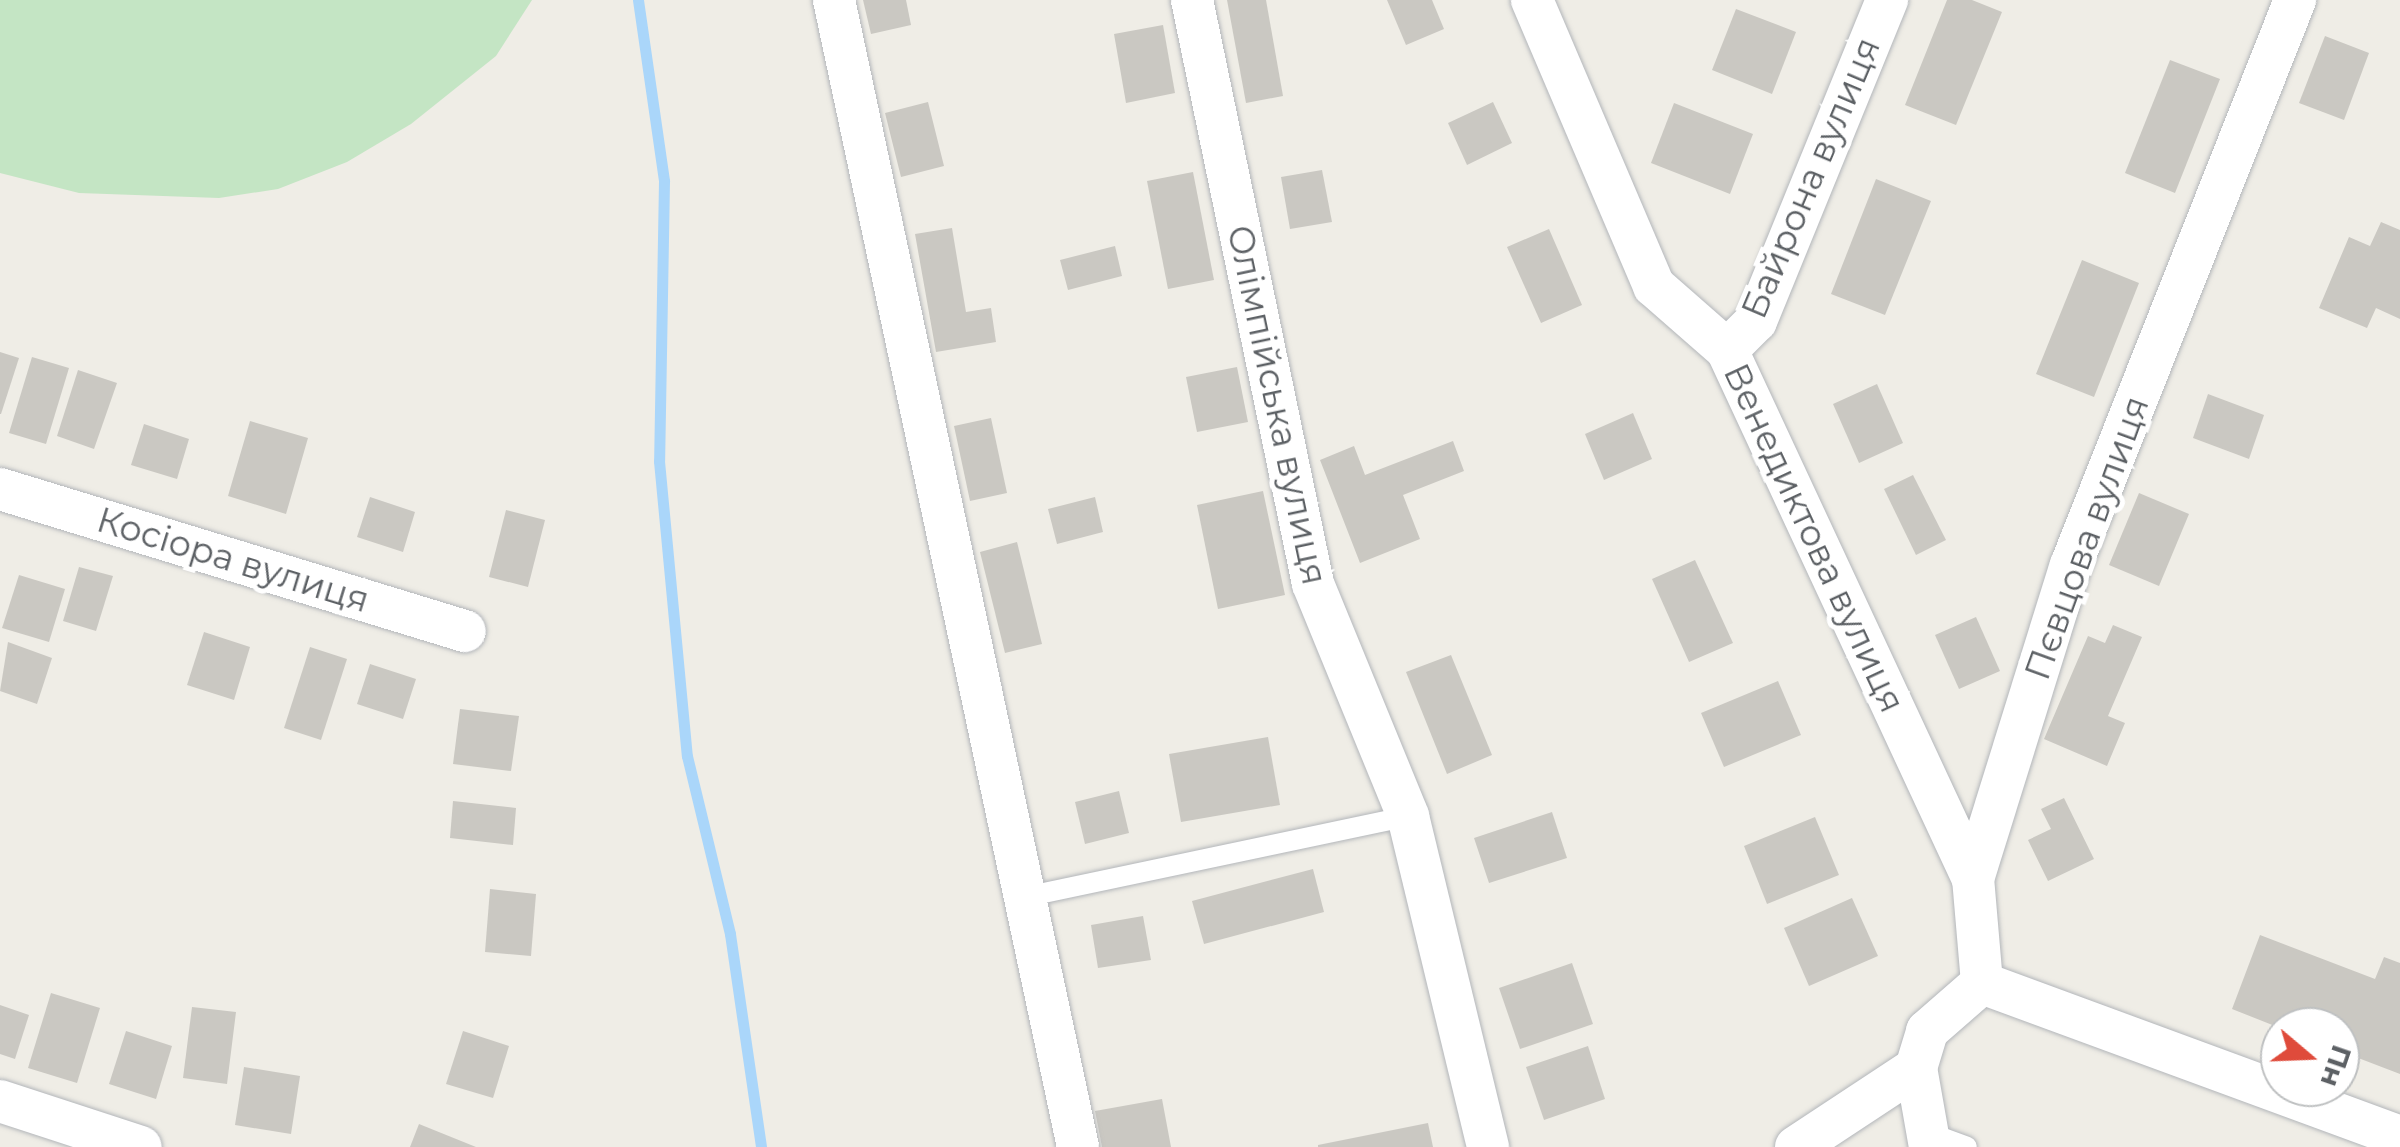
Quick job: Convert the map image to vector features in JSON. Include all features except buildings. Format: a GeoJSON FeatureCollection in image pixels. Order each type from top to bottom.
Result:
{"type":"FeatureCollection","features":[{"type":"Feature","properties":{"kind":"street"},"geometry":{"type":"LineString","coordinates":[[834,0],[1078,1147]]}},
{"type":"Feature","properties":{"kind":"street","name":"Олімпійська вулиця"},"geometry":{"type":"LineString","coordinates":[[1192,0],[1312,584],[1408,816],[1488,1147]]}},
{"type":"Feature","properties":{"kind":"street","name":"Венедиктова вулиця"},"geometry":{"type":"LineString","coordinates":[[1532,0],[1654,286],[1727,350],[1972,878]]}},
{"type":"Feature","properties":{"kind":"street","name":"Байрона вулиця"},"geometry":{"type":"LineString","coordinates":[[1727,350],[1756,321],[1887,0]]}},
{"type":"Feature","properties":{"kind":"street","name":"Пєвцова вулиця"},"geometry":{"type":"LineString","coordinates":[[1982,982],[1972,878],[2071,565],[2296,0]]}},
{"type":"Feature","properties":{"kind":"street","name":"Косіора вулиця"},"geometry":{"type":"LineString","coordinates":[[0,488],[466,631]]}},
{"type":"Feature","properties":{"kind":"street"},"geometry":{"type":"LineString","coordinates":[[1943,1143],[1916,1068],[1927,1031],[1982,982],[2400,1137]]}},
{"type":"Feature","properties":{"kind":"street"},"geometry":{"type":"LineString","coordinates":[[1796,1147],[1916,1068]]}},
{"type":"Feature","properties":{"kind":"street"},"geometry":{"type":"LineString","coordinates":[[0,1101],[141,1147]]}},
{"type":"Feature","properties":{"kind":"lane"},"geometry":{"type":"LineString","coordinates":[[1025,898],[1408,816]]}},
{"type":"Feature","properties":{"kind":"green space"},"geometry":{"type":"Polygon","coordinates":[[[0,0],[532,0],[496,56],[411,124],[347,162],[278,189],[219,198],[79,193],[0,173],[0,0]]]}},
{"type":"Feature","properties":{"kind":"waterway"},"geometry":{"type":"LineString","coordinates":[[638,0],[664,181],[659,461],[687,756],[730,934],[761,1147]]}}]}
